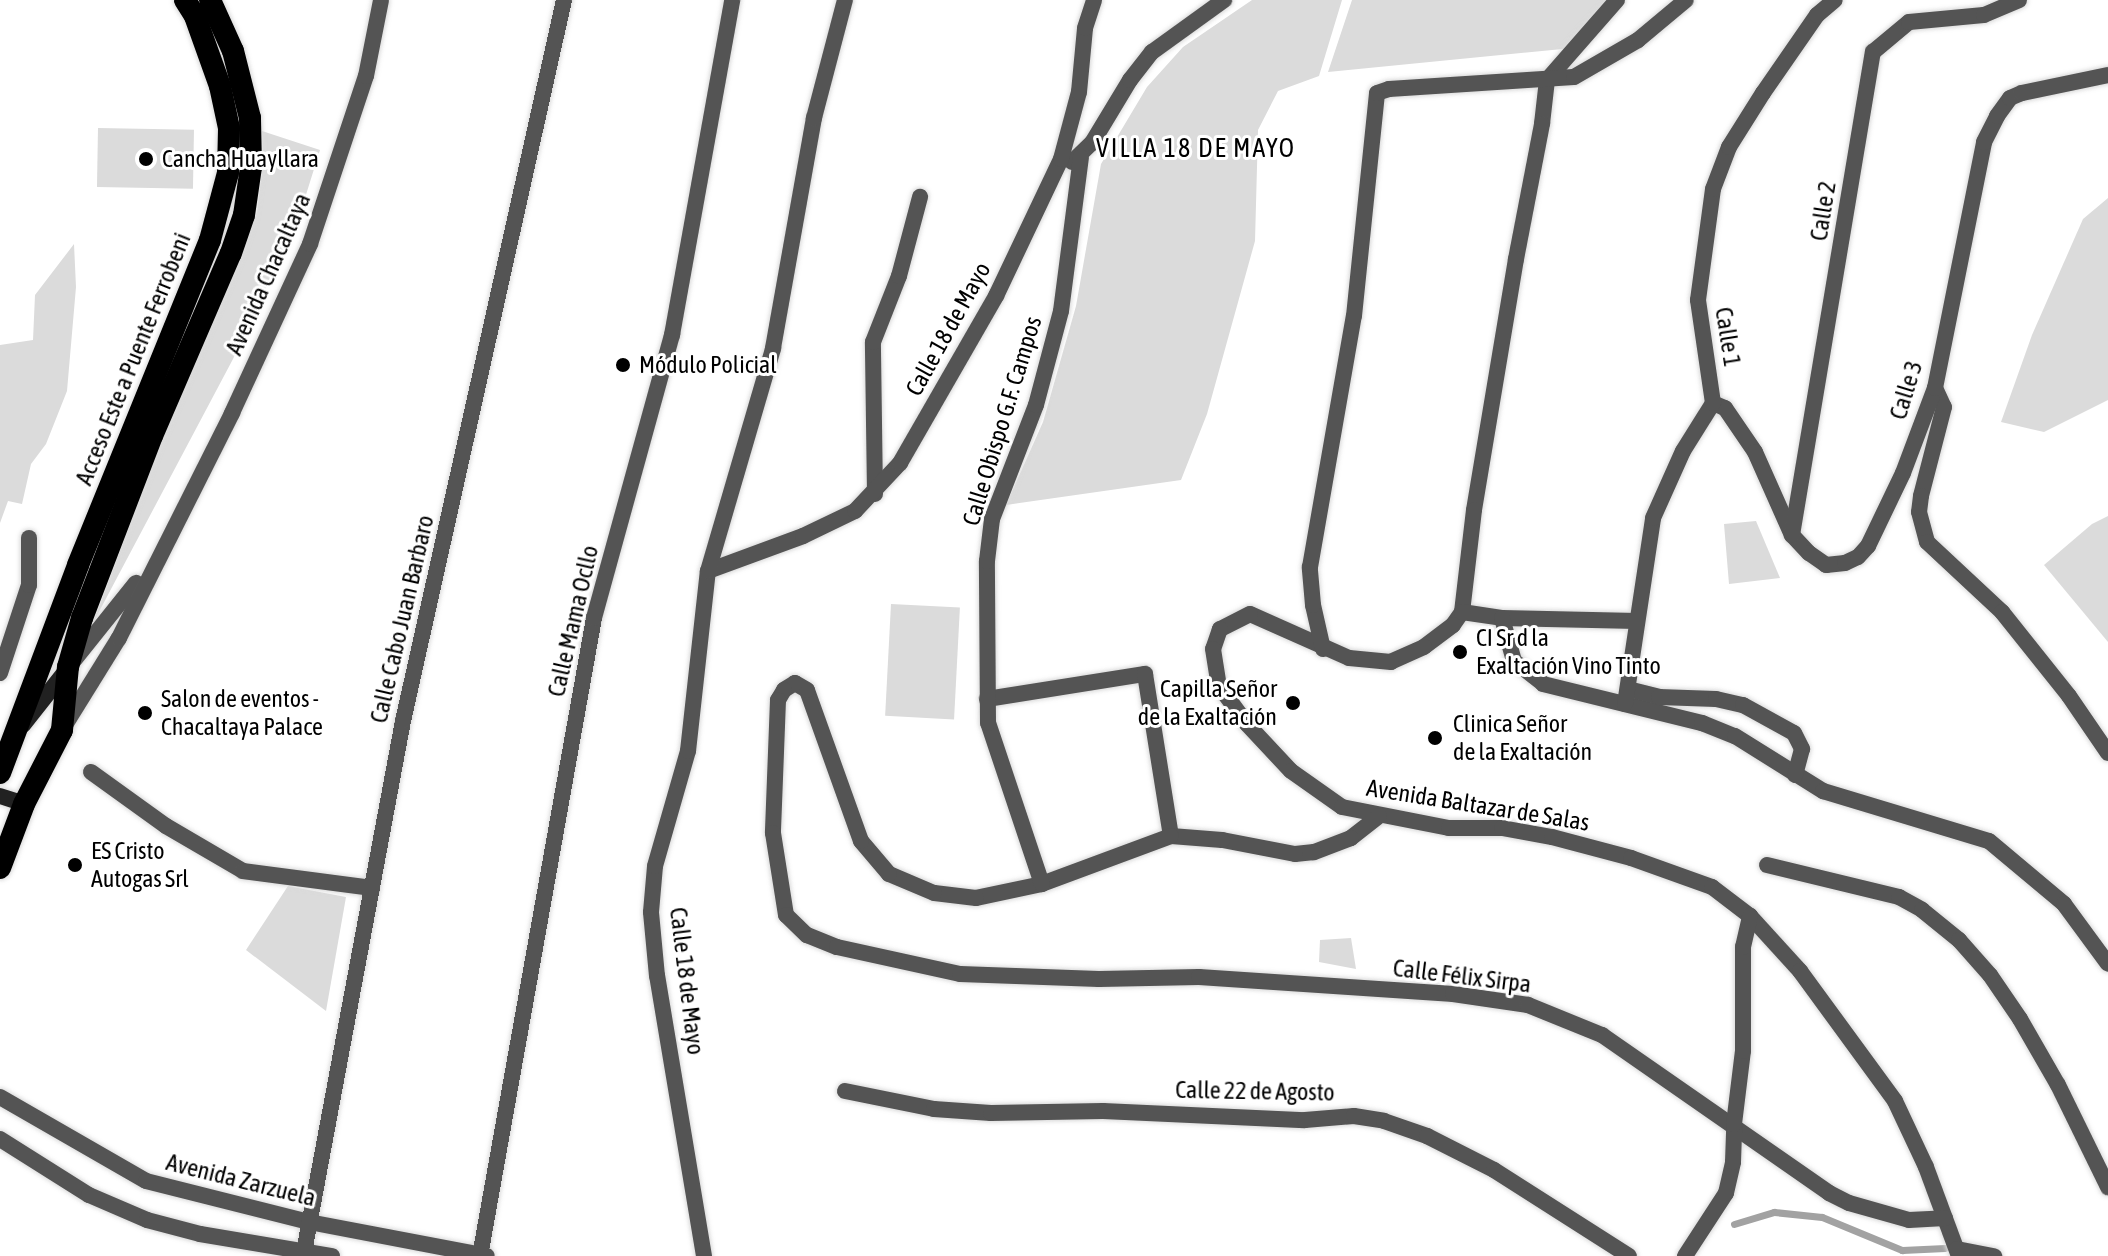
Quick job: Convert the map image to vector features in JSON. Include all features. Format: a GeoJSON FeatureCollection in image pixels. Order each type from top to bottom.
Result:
{"type":"FeatureCollection","features":[{"type":"Feature","properties":{"kind":"highway","name":"Acceso Este a Puente Ferrobeni"},"geometry":{"type":"LineString","coordinates":[[0,773],[18,732],[78,565],[210,240],[228,173],[229,128],[220,86],[195,16],[185,0]]}},
{"type":"Feature","properties":{"kind":"highway","name":"Acceso Este a Puente Ferrobeni"},"geometry":{"type":"LineString","coordinates":[[62,730],[68,667],[82,618],[152,436],[231,253],[244,215],[251,167],[250,118],[233,51],[210,0]]}},
{"type":"Feature","properties":{"kind":"highway"},"geometry":{"type":"LineString","coordinates":[[0,868],[24,804],[62,730]]}},
{"type":"Feature","properties":{"kind":"main road","name":"Avenida Chacaltaya"},"geometry":{"type":"LineString","coordinates":[[0,749],[18,732],[68,667]]}},
{"type":"Feature","properties":{"kind":"main road"},"geometry":{"type":"LineString","coordinates":[[0,796],[24,804]]}},
{"type":"Feature","properties":{"kind":"street","name":"Avenida Chacaltaya"},"geometry":{"type":"LineString","coordinates":[[62,730],[119,638],[159,552],[232,413],[310,244],[366,76],[381,0]]}},
{"type":"Feature","properties":{"kind":"street","name":"Calle Cabo Juan Barbaro"},"geometry":{"type":"LineString","coordinates":[[304,1252],[430,593],[564,0]]}},
{"type":"Feature","properties":{"kind":"street","name":"Calle Mama Ocllo"},"geometry":{"type":"LineString","coordinates":[[483,1255],[594,618],[656,416],[732,0]]}},
{"type":"Feature","properties":{"kind":"street","name":"Calle 18 de Mayo"},"geometry":{"type":"LineString","coordinates":[[704,1256],[657,976],[651,912],[655,866],[688,751],[708,571],[770,360],[814,118],[845,0]]}},
{"type":"Feature","properties":{"kind":"street","name":"Calle 18 de Mayo"},"geometry":{"type":"LineString","coordinates":[[708,571],[803,536],[855,511],[875,494],[900,463],[996,296],[1061,159],[1079,92],[1085,28],[1094,0]]}},
{"type":"Feature","properties":{"kind":"street"},"geometry":{"type":"LineString","coordinates":[[1061,159],[1074,162],[1081,157],[1152,52],[1224,0]]}},
{"type":"Feature","properties":{"kind":"street"},"geometry":{"type":"LineString","coordinates":[[1323,649],[1313,605],[1310,567],[1354,316],[1377,93],[1389,89],[1574,77],[1607,60],[1686,0]]}},
{"type":"Feature","properties":{"kind":"street","name":"Calle 1"},"geometry":{"type":"LineString","coordinates":[[1627,697],[1653,518],[1683,451],[1713,403],[1698,300],[1713,189],[1729,147],[1763,93],[1817,15],[1835,0]]}},
{"type":"Feature","properties":{"kind":"street","name":"Calle 2"},"geometry":{"type":"LineString","coordinates":[[1792,535],[1873,52],[1909,22],[1984,15],[2019,0]]}},
{"type":"Feature","properties":{"kind":"street"},"geometry":{"type":"LineString","coordinates":[[1613,4],[1547,80],[1542,124],[1474,510],[1462,612],[1502,618],[1637,621]]}},
{"type":"Feature","properties":{"kind":"street","name":"Calle 3"},"geometry":{"type":"LineString","coordinates":[[1713,403],[1725,408],[1755,452],[1792,535],[1826,565],[1845,563],[1858,557],[1868,546],[1903,473],[1935,388],[1984,142],[1997,116],[2010,98],[2022,93],[2108,75]]}},
{"type":"Feature","properties":{"kind":"street","name":"Calle Obispo G.F. Campos"},"geometry":{"type":"LineString","coordinates":[[1042,884],[988,723],[987,561],[992,519],[1036,405],[1061,311],[1081,157]]}},
{"type":"Feature","properties":{"kind":"street"},"geometry":{"type":"LineString","coordinates":[[875,494],[873,342],[899,276],[920,197]]}},
{"type":"Feature","properties":{"kind":"street"},"geometry":{"type":"LineString","coordinates":[[1935,388],[1944,407],[1921,496],[1919,512],[1927,542],[2002,612],[2069,696],[2108,753]]}},
{"type":"Feature","properties":{"kind":"street"},"geometry":{"type":"LineString","coordinates":[[0,673],[29,585],[29,538]]}},
{"type":"Feature","properties":{"kind":"street","name":"Avenida Chacaltaya"},"geometry":{"type":"LineString","coordinates":[[68,667],[105,626],[159,552]]}},
{"type":"Feature","properties":{"kind":"street","name":"Avenida Baltazar de Salas"},"geometry":{"type":"LineString","coordinates":[[1462,612],[1453,625],[1424,647],[1391,662],[1349,658],[1250,614],[1220,629],[1213,649],[1219,686],[1247,724],[1291,771],[1342,807],[1449,828],[1502,828],[1552,837],[1631,858],[1712,887],[1750,916],[1820,996],[1895,1101],[1958,1253]]}},
{"type":"Feature","properties":{"kind":"street"},"geometry":{"type":"LineString","coordinates":[[1502,618],[1514,661],[1543,684],[1627,697],[1716,699],[1743,705],[1794,733],[1802,749],[1795,775]]}},
{"type":"Feature","properties":{"kind":"street"},"geometry":{"type":"LineString","coordinates":[[987,699],[1145,674],[1171,836]]}},
{"type":"Feature","properties":{"kind":"street","name":"Calle Félix Sirpa"},"geometry":{"type":"LineString","coordinates":[[1042,884],[976,898],[934,893],[889,874],[861,841],[811,696],[798,684],[784,690],[778,700],[774,731],[773,833],[786,915],[807,935],[837,947],[960,974],[1099,979],[1199,977],[1453,994],[1528,1005],[1602,1035],[1829,1193],[1849,1203],[1909,1220],[1945,1218]]}},
{"type":"Feature","properties":{"kind":"street"},"geometry":{"type":"LineString","coordinates":[[1627,697],[1735,736],[1823,791],[1989,841],[2064,904],[2108,964]]}},
{"type":"Feature","properties":{"kind":"street"},"geometry":{"type":"LineString","coordinates":[[91,772],[166,826],[243,871],[372,888]]}},
{"type":"Feature","properties":{"kind":"street"},"geometry":{"type":"LineString","coordinates":[[1042,884],[1171,836],[1222,840],[1295,854],[1314,852],[1351,838],[1379,816]]}},
{"type":"Feature","properties":{"kind":"street"},"geometry":{"type":"LineString","coordinates":[[1767,865],[1899,897],[1922,910],[1959,940],[1990,975],[2020,1019],[2058,1085],[2108,1187]]}},
{"type":"Feature","properties":{"kind":"street"},"geometry":{"type":"LineString","coordinates":[[1685,1256],[1726,1193],[1733,1162],[1734,1124],[1743,1051],[1743,947],[1750,916]]}},
{"type":"Feature","properties":{"kind":"street","name":"Calle 22 de Agosto"},"geometry":{"type":"LineString","coordinates":[[845,1091],[934,1109],[991,1113],[1103,1111],[1305,1120],[1354,1116],[1384,1121],[1427,1136],[1494,1170],[1629,1256]]}},
{"type":"Feature","properties":{"kind":"street","name":"Avenida Zarzuela"},"geometry":{"type":"LineString","coordinates":[[0,1097],[146,1181],[309,1222],[483,1255]]}},
{"type":"Feature","properties":{"kind":"street"},"geometry":{"type":"LineString","coordinates":[[0,1139],[115,1208],[200,1234],[332,1256]]}},
{"type":"Feature","properties":{"kind":"street"},"geometry":{"type":"LineString","coordinates":[[1958,1253],[1994,1256]]}},
{"type":"Feature","properties":{"kind":"shaded area"},"geometry":{"type":"Polygon","coordinates":[[[1252,0],[1342,0],[1319,76],[1278,91],[1258,130],[1255,241],[1207,414],[1181,480],[1006,505],[1043,422],[1076,306],[1101,164],[1147,87],[1183,47],[1252,0]]]}},
{"type":"Feature","properties":{"kind":"shaded area"},"geometry":{"type":"Polygon","coordinates":[[[1352,0],[1621,0],[1583,47],[1328,72],[1352,0]]]}},
{"type":"Feature","properties":{"kind":"shaded area","name":"Cancha Huayllara"},"geometry":{"type":"Polygon","coordinates":[[[98,128],[194,130],[193,189],[97,187],[98,128]]]}},
{"type":"Feature","properties":{"kind":"shaded area"},"geometry":{"type":"Polygon","coordinates":[[[262,131],[320,150],[299,217],[233,359],[93,623],[167,425],[257,212],[263,163],[262,131]]]}},
{"type":"Feature","properties":{"kind":"shaded area"},"geometry":{"type":"Polygon","coordinates":[[[2108,198],[2108,400],[2044,432],[2001,422],[2032,335],[2083,219],[2108,198]]]}},
{"type":"Feature","properties":{"kind":"shaded area"},"geometry":{"type":"Polygon","coordinates":[[[74,244],[76,287],[67,391],[46,444],[31,464],[22,504],[8,501],[0,523],[0,345],[33,340],[35,295],[74,244]]]}},
{"type":"Feature","properties":{"kind":"shaded area"},"geometry":{"type":"Polygon","coordinates":[[[2108,516],[2108,642],[2044,565],[2092,524],[2108,516]]]}},
{"type":"Feature","properties":{"kind":"shaded area"},"geometry":{"type":"Polygon","coordinates":[[[1756,521],[1780,578],[1729,584],[1724,524],[1756,521]]]}},
{"type":"Feature","properties":{"kind":"shaded area"},"geometry":{"type":"Polygon","coordinates":[[[891,604],[960,608],[954,719],[885,716],[891,604]]]}},
{"type":"Feature","properties":{"kind":"shaded area"},"geometry":{"type":"Polygon","coordinates":[[[288,886],[346,897],[326,1011],[246,950],[288,886]]]}},
{"type":"Feature","properties":{"kind":"shaded area"},"geometry":{"type":"Polygon","coordinates":[[[1351,938],[1356,969],[1319,962],[1320,940],[1351,938]]]}},
{"type":"Feature","properties":{"kind":"waterway"},"geometry":{"type":"LineString","coordinates":[[1734,1224],[1774,1212],[1822,1217],[1902,1250],[1945,1248]]}},
{"type":"Feature","properties":{"kind":"place","name":"Cancha Huayllara"},"geometry":{"type":"Point","coordinates":[146,159]}},
{"type":"Feature","properties":{"kind":"place","name":"Módulo Policial"},"geometry":{"type":"Point","coordinates":[623,365]}},
{"type":"Feature","properties":{"kind":"place","name":"CI Sr d la Exaltación Vino Tinto"},"geometry":{"type":"Point","coordinates":[1460,652]}},
{"type":"Feature","properties":{"kind":"place","name":"Capilla Señor de la Exaltación"},"geometry":{"type":"Point","coordinates":[1293,703]}},
{"type":"Feature","properties":{"kind":"place","name":"Salon de eventos - Chacaltaya Palace"},"geometry":{"type":"Point","coordinates":[145,713]}},
{"type":"Feature","properties":{"kind":"place","name":"Clinica Señor de la Exaltación"},"geometry":{"type":"Point","coordinates":[1435,738]}},
{"type":"Feature","properties":{"kind":"place","name":"ES Cristo Autogas Srl"},"geometry":{"type":"Point","coordinates":[75,865]}},
{"type":"Feature","properties":{"kind":"district","name":"VILLA 18 DE MAYO"},"geometry":{"type":"Point","coordinates":[1196,149]}}]}
